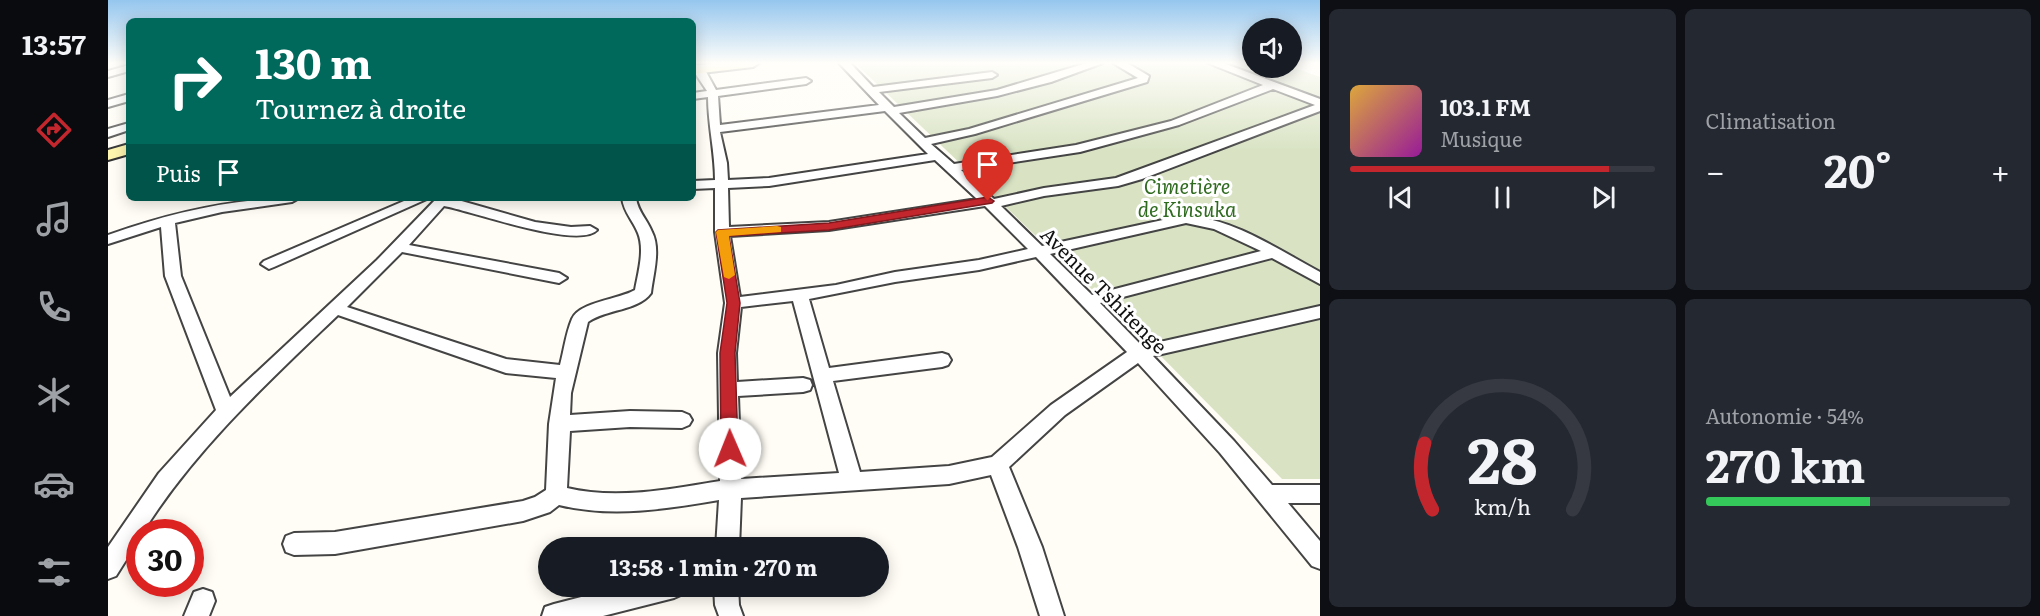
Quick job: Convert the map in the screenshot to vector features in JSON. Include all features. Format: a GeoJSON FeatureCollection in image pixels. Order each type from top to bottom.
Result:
{"type":"FeatureCollection","features":[{"type":"Feature","properties":{"kind":"street"},"geometry":{"type":"LineString","coordinates":[[696,96],[723,92]]}},
{"type":"Feature","properties":{"kind":"street","name":"Avenue Tshitenge"},"geometry":{"type":"LineString","coordinates":[[874,92],[922,142],[990,202],[1139,353],[1268,494],[1320,558]]}},
{"type":"Feature","properties":{"kind":"street"},"geometry":{"type":"LineString","coordinates":[[714,129],[985,96],[1002,92]]}},
{"type":"Feature","properties":{"kind":"street"},"geometry":{"type":"LineString","coordinates":[[922,142],[971,132],[1104,92]]}},
{"type":"Feature","properties":{"kind":"street"},"geometry":{"type":"LineString","coordinates":[[952,168],[1077,150],[1175,123],[1256,92]]}},
{"type":"Feature","properties":{"kind":"street"},"geometry":{"type":"LineString","coordinates":[[1290,92],[1320,104]]}},
{"type":"Feature","properties":{"kind":"street"},"geometry":{"type":"LineString","coordinates":[[713,93],[714,129],[721,163],[722,232],[733,303],[727,353],[730,489],[728,537]]}},
{"type":"Feature","properties":{"kind":"street"},"geometry":{"type":"LineString","coordinates":[[108,104],[126,98]]}},
{"type":"Feature","properties":{"kind":"street"},"geometry":{"type":"LineString","coordinates":[[722,232],[829,226],[1118,182],[1320,104]]}},
{"type":"Feature","properties":{"kind":"street"},"geometry":{"type":"LineString","coordinates":[[108,133],[126,127]]}},
{"type":"Feature","properties":{"kind":"street"},"geometry":{"type":"LineString","coordinates":[[108,155],[126,150]]}},
{"type":"Feature","properties":{"kind":"street"},"geometry":{"type":"LineString","coordinates":[[696,185],[769,182],[939,156]]}},
{"type":"Feature","properties":{"kind":"street"},"geometry":{"type":"LineString","coordinates":[[108,240],[168,221],[229,206],[268,201]]}},
{"type":"Feature","properties":{"kind":"street"},"geometry":{"type":"LineString","coordinates":[[269,264],[415,201]]}},
{"type":"Feature","properties":{"kind":"street"},"geometry":{"type":"LineString","coordinates":[[108,568],[157,491],[189,451],[300,341],[337,309],[442,201]]}},
{"type":"Feature","properties":{"kind":"street"},"geometry":{"type":"LineString","coordinates":[[448,201],[557,231],[590,230]]}},
{"type":"Feature","properties":{"kind":"street"},"geometry":{"type":"LineString","coordinates":[[294,544],[335,543],[523,511],[542,505],[555,495],[559,424],[567,372],[580,319],[593,310],[632,300],[643,293],[647,271],[646,233],[631,212],[629,201]]}},
{"type":"Feature","properties":{"kind":"street"},"geometry":{"type":"LineString","coordinates":[[733,303],[800,295],[895,277],[979,265],[1186,219],[1202,219],[1226,228],[1320,279]]}},
{"type":"Feature","properties":{"kind":"street"},"geometry":{"type":"LineString","coordinates":[[168,221],[173,276],[227,413]]}},
{"type":"Feature","properties":{"kind":"street"},"geometry":{"type":"LineString","coordinates":[[397,247],[560,278]]}},
{"type":"Feature","properties":{"kind":"street"},"geometry":{"type":"LineString","coordinates":[[1089,301],[1272,253]]}},
{"type":"Feature","properties":{"kind":"street"},"geometry":{"type":"LineString","coordinates":[[800,295],[852,482]]}},
{"type":"Feature","properties":{"kind":"street"},"geometry":{"type":"LineString","coordinates":[[337,309],[506,366],[567,372]]}},
{"type":"Feature","properties":{"kind":"street"},"geometry":{"type":"LineString","coordinates":[[555,495],[585,502],[659,501],[730,489],[949,475],[998,465],[1058,410],[1139,353],[1320,312]]}},
{"type":"Feature","properties":{"kind":"street"},"geometry":{"type":"LineString","coordinates":[[824,375],[942,360]]}},
{"type":"Feature","properties":{"kind":"street"},"geometry":{"type":"LineString","coordinates":[[728,390],[802,386]]}},
{"type":"Feature","properties":{"kind":"street"},"geometry":{"type":"LineString","coordinates":[[559,424],[630,419],[682,420]]}},
{"type":"Feature","properties":{"kind":"street"},"geometry":{"type":"LineString","coordinates":[[998,465],[1022,526],[1052,616]]}},
{"type":"Feature","properties":{"kind":"street"},"geometry":{"type":"LineString","coordinates":[[1268,494],[1320,494]]}},
{"type":"Feature","properties":{"kind":"street"},"geometry":{"type":"LineString","coordinates":[[554,616],[630,597]]}},
{"type":"Feature","properties":{"kind":"street"},"geometry":{"type":"LineString","coordinates":[[727,597],[731,616]]}},
{"type":"Feature","properties":{"kind":"green space","name":"Cimetière de Kinsuka"},"geometry":{"type":"Polygon","coordinates":[[[885,92],[1320,92],[1320,479],[1282,479],[1149,344],[885,92]]]}},
{"type":"Feature","properties":{"kind":"slow traffic"},"geometry":{"type":"LineString","coordinates":[[729,275],[722,232],[777,229]]}},
{"type":"Feature","properties":{"kind":"route"},"geometry":{"type":"LineString","coordinates":[[730,449],[727,353],[733,303],[722,232],[829,226],[988,201]]}}]}
